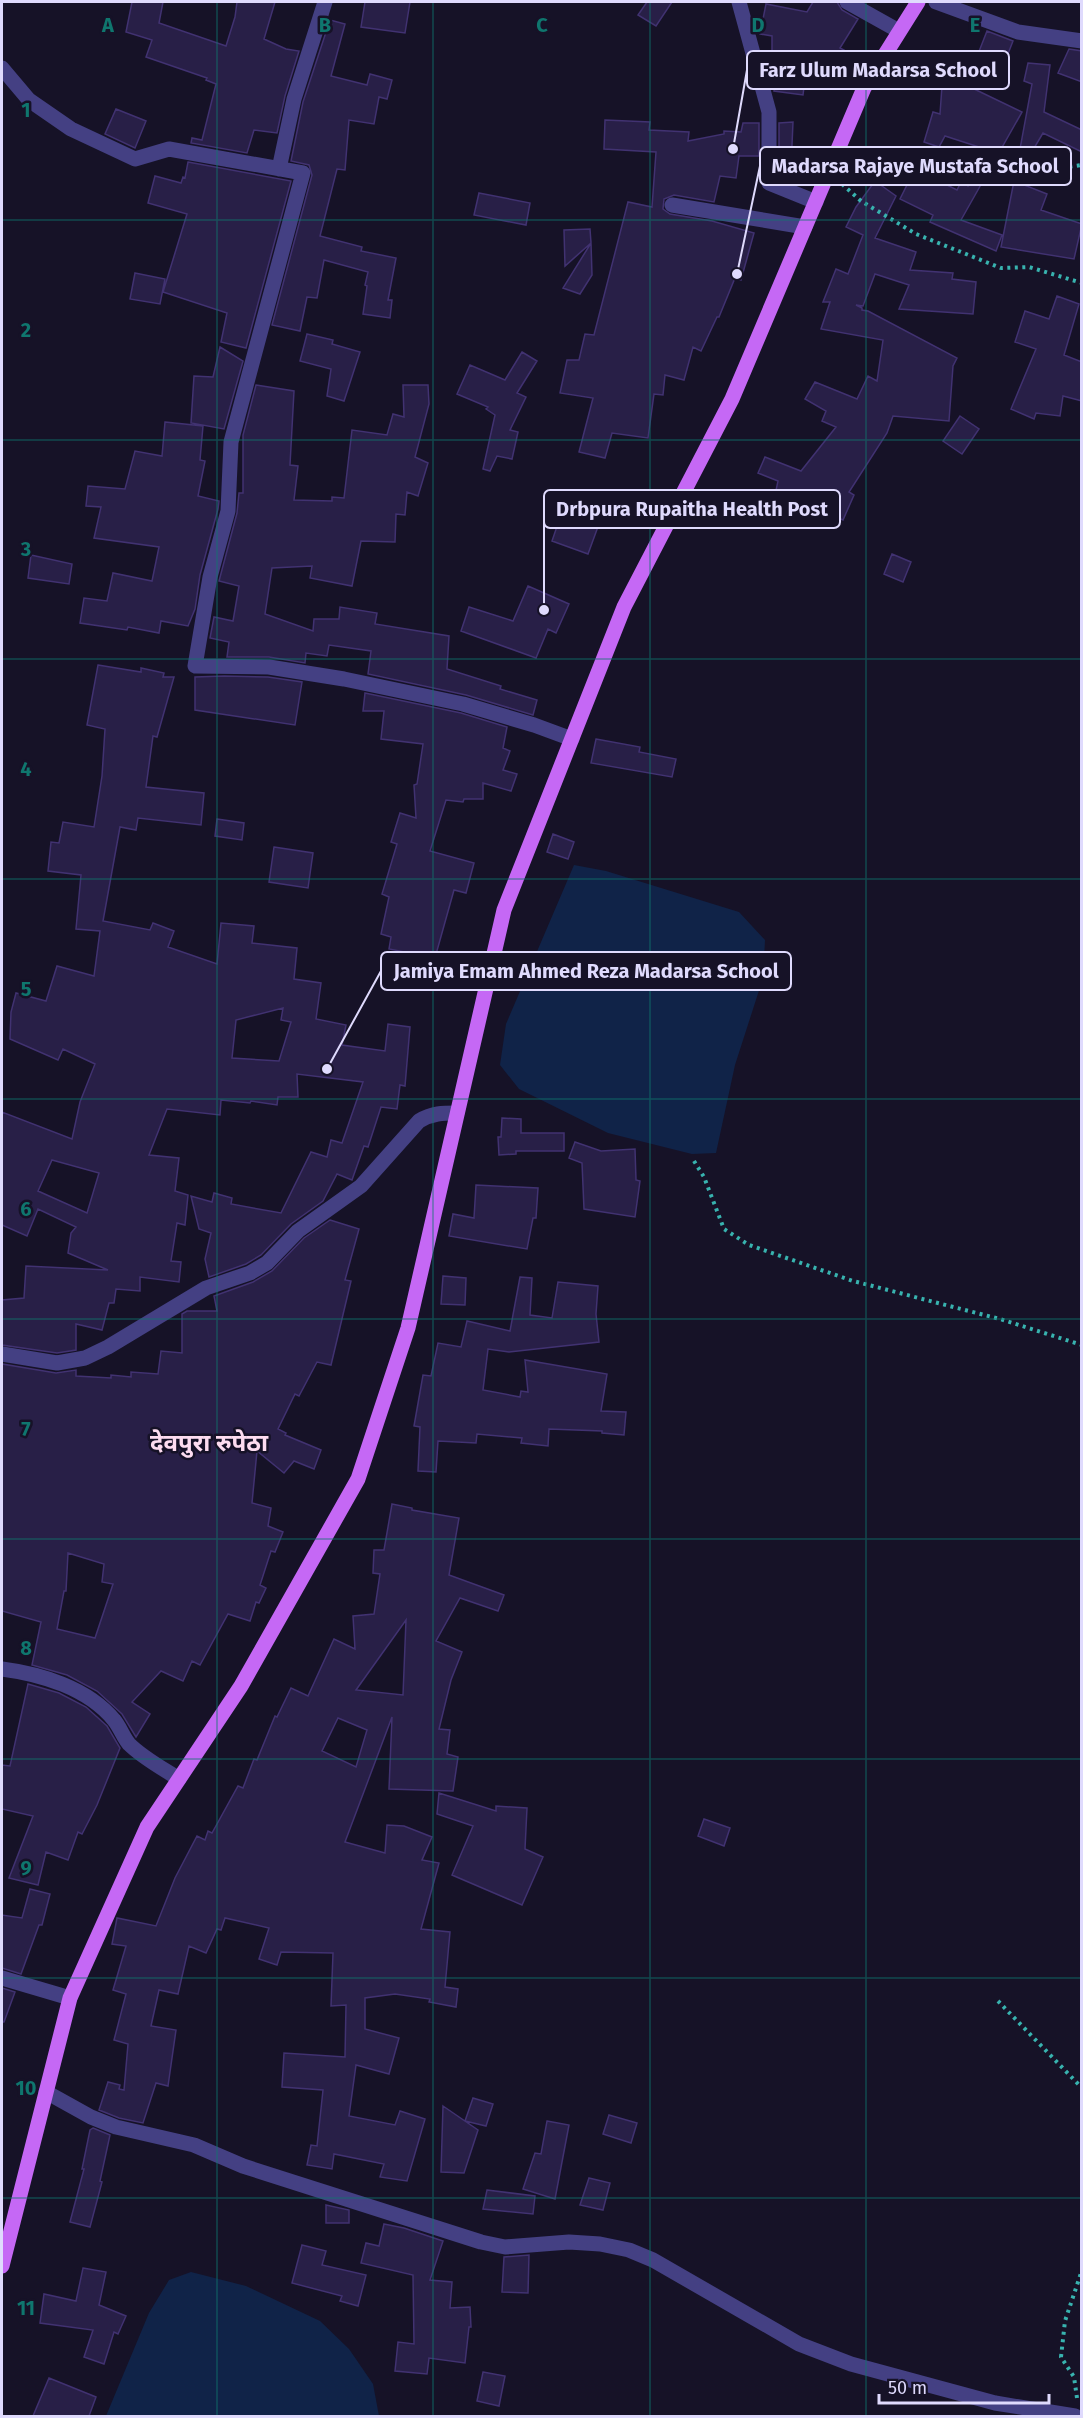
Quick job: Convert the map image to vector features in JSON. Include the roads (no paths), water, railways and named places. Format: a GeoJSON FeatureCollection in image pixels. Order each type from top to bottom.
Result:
{"type":"FeatureCollection","features":[{"type":"Feature","properties":{"kind":"main road"},"geometry":{"type":"LineString","coordinates":[[2,2266],[70,1998],[147,1827],[241,1686],[358,1479],[408,1328],[504,910],[624,607],[732,399],[864,88],[918,2]]}},
{"type":"Feature","properties":{"kind":"street"},"geometry":{"type":"LineString","coordinates":[[279,169],[294,99],[325,2]]}},
{"type":"Feature","properties":{"kind":"street"},"geometry":{"type":"LineString","coordinates":[[739,2],[769,112],[769,183],[816,202]]}},
{"type":"Feature","properties":{"kind":"street"},"geometry":{"type":"LineString","coordinates":[[847,2],[899,31]]}},
{"type":"Feature","properties":{"kind":"street"},"geometry":{"type":"LineString","coordinates":[[936,2],[1018,32],[1082,41]]}},
{"type":"Feature","properties":{"kind":"street"},"geometry":{"type":"LineString","coordinates":[[2,68],[29,100],[71,129],[135,159],[169,149],[303,173],[231,442],[228,511],[210,578],[195,666],[268,667],[344,679],[463,704],[572,739]]}},
{"type":"Feature","properties":{"kind":"street"},"geometry":{"type":"LineString","coordinates":[[672,205],[805,227]]}},
{"type":"Feature","properties":{"kind":"street"},"geometry":{"type":"LineString","coordinates":[[2,1354],[57,1363],[85,1358],[108,1347],[206,1288],[250,1274],[267,1263],[298,1231],[361,1186],[419,1121],[440,1113],[457,1113]]}},
{"type":"Feature","properties":{"kind":"street"},"geometry":{"type":"LineString","coordinates":[[2,1669],[42,1678],[95,1701],[115,1721],[127,1742],[143,1756],[179,1779]]}},
{"type":"Feature","properties":{"kind":"street"},"geometry":{"type":"LineString","coordinates":[[2,1978],[70,1998]]}},
{"type":"Feature","properties":{"kind":"street"},"geometry":{"type":"LineString","coordinates":[[46,2092],[90,2117],[116,2127],[194,2145],[243,2166],[481,2242],[505,2247],[569,2242],[600,2244],[629,2250],[653,2260],[799,2344],[851,2364],[995,2403],[1077,2412]]}},
{"type":"Feature","properties":{"kind":"water"},"geometry":{"type":"Polygon","coordinates":[[[574,865],[606,871],[739,912],[765,940],[763,978],[735,1065],[716,1153],[692,1154],[608,1133],[519,1089],[500,1065],[506,1024],[574,865]]]}},
{"type":"Feature","properties":{"kind":"water"},"geometry":{"type":"Polygon","coordinates":[[[191,2272],[246,2286],[320,2321],[349,2349],[373,2384],[379,2416],[106,2416],[149,2313],[169,2280],[191,2272]]]}},
{"type":"Feature","properties":{"kind":"place","name":"Farz Ulum Madarsa School"},"geometry":{"type":"Point","coordinates":[733,149]}},
{"type":"Feature","properties":{"kind":"place","name":"Madarsa Rajaye Mustafa School"},"geometry":{"type":"Point","coordinates":[737,274]}},
{"type":"Feature","properties":{"kind":"place","name":"Drbpura Rupaitha Health Post"},"geometry":{"type":"Point","coordinates":[544,610]}},
{"type":"Feature","properties":{"kind":"place","name":"Jamiya Emam Ahmed Reza Madarsa School"},"geometry":{"type":"Point","coordinates":[327,1069]}},
{"type":"Feature","properties":{"kind":"district","name":"देवपुरा रुपेठा"},"geometry":{"type":"Point","coordinates":[209,1443]}}]}
